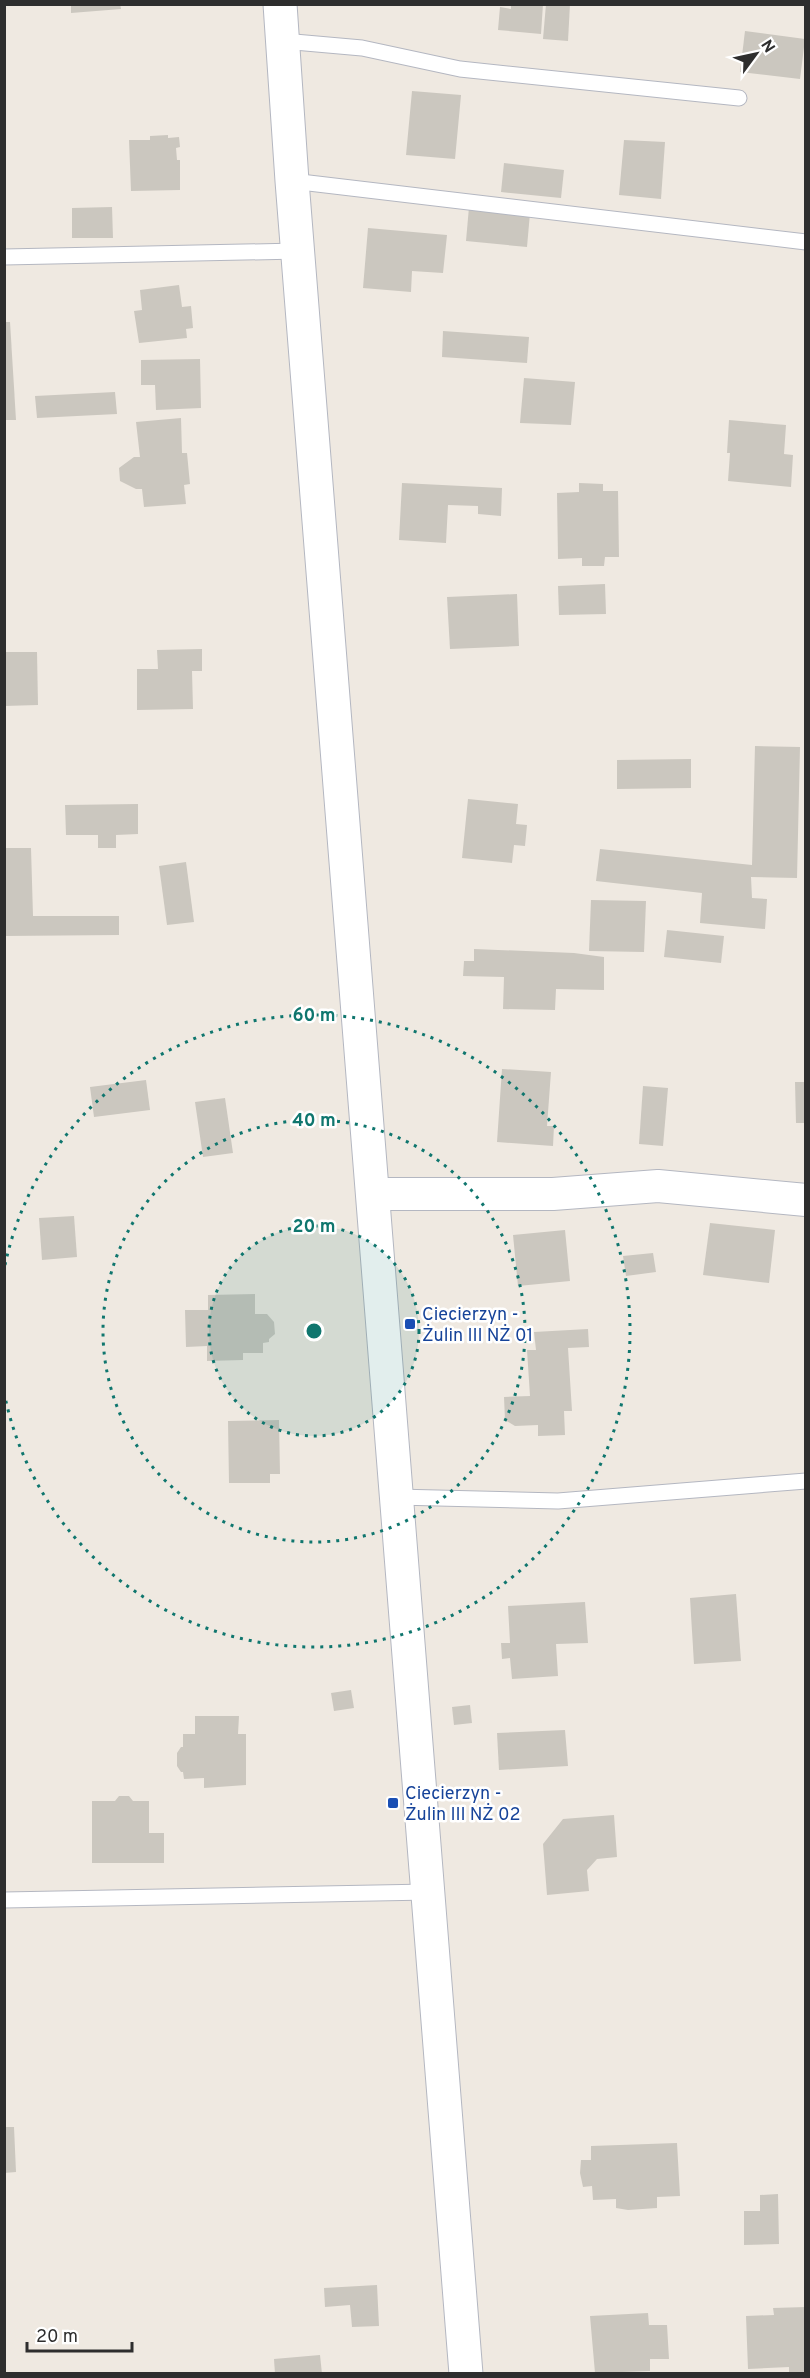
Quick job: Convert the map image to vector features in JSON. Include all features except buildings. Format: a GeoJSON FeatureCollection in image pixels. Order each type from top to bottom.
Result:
{"type":"FeatureCollection","features":[{"type":"Feature","properties":{"kind":"street"},"geometry":{"type":"LineString","coordinates":[[280,4],[292,181],[466,2373]]}},
{"type":"Feature","properties":{"kind":"street"},"geometry":{"type":"LineString","coordinates":[[374,1194],[553,1194],[658,1186],[806,1200]]}},
{"type":"Feature","properties":{"kind":"lane"},"geometry":{"type":"LineString","coordinates":[[283,41],[362,48],[460,69],[739,98]]}},
{"type":"Feature","properties":{"kind":"lane"},"geometry":{"type":"LineString","coordinates":[[292,181],[806,242]]}},
{"type":"Feature","properties":{"kind":"lane"},"geometry":{"type":"LineString","coordinates":[[4,257],[298,250]]}},
{"type":"Feature","properties":{"kind":"lane"},"geometry":{"type":"LineString","coordinates":[[396,1497],[558,1502],[806,1481]]}},
{"type":"Feature","properties":{"kind":"lane"},"geometry":{"type":"LineString","coordinates":[[4,1900],[429,1892]]}},
{"type":"Feature","properties":{"kind":"place","name":"Ciecierzyn - Żulin III NŻ 01"},"geometry":{"type":"Point","coordinates":[410,1324]}},
{"type":"Feature","properties":{"kind":"place","name":"Ciecierzyn - Żulin III NŻ 02"},"geometry":{"type":"Point","coordinates":[393,1803]}}]}
